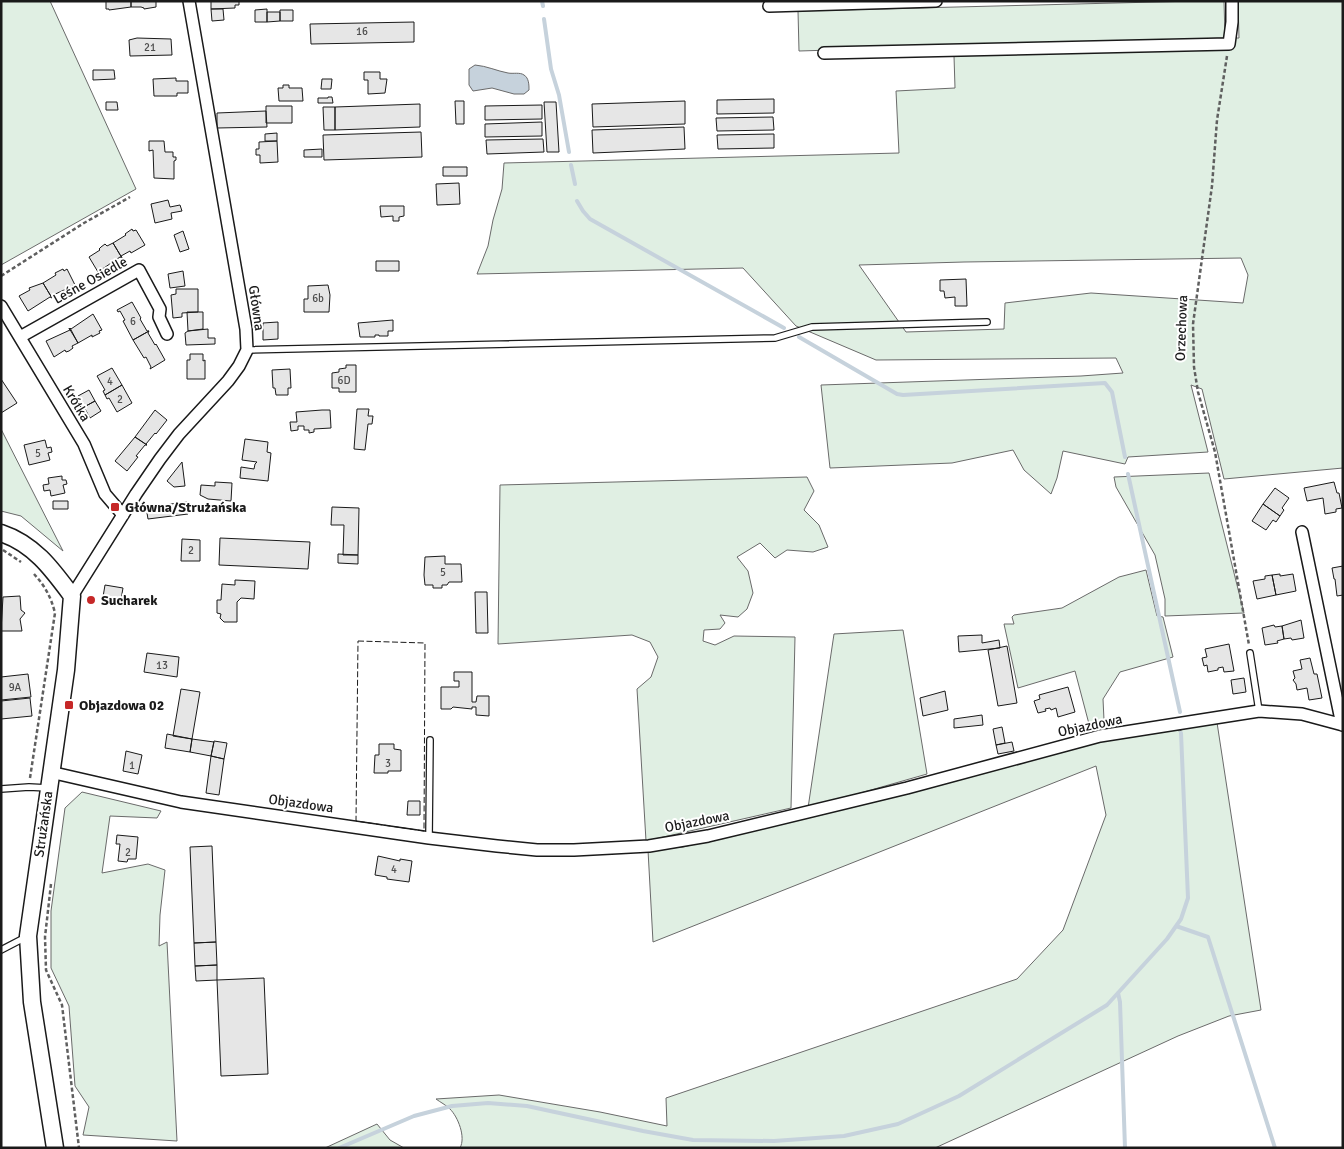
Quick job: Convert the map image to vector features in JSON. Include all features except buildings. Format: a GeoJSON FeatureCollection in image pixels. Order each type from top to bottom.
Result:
{"type":"FeatureCollection","features":[{"type":"Feature","properties":{"kind":"main road"},"geometry":{"type":"LineString","coordinates":[[1,533],[33,550],[44,560],[72,596]]}},
{"type":"Feature","properties":{"kind":"main road","name":"Strużańska"},"geometry":{"type":"LineString","coordinates":[[55,1148],[32,1002],[28,936],[66,670],[72,596]]}},
{"type":"Feature","properties":{"kind":"street","name":"Główna"},"geometry":{"type":"LineString","coordinates":[[72,596],[160,459],[228,381],[239,366],[247,350],[246,329],[189,1]]}},
{"type":"Feature","properties":{"kind":"street"},"geometry":{"type":"LineString","coordinates":[[769,6],[936,1]]}},
{"type":"Feature","properties":{"kind":"street"},"geometry":{"type":"LineString","coordinates":[[824,53],[1229,44],[1232,1]]}},
{"type":"Feature","properties":{"kind":"street","name":"Leśne Osiedle"},"geometry":{"type":"LineString","coordinates":[[20,337],[139,270],[160,309],[159,317],[167,334]]}},
{"type":"Feature","properties":{"kind":"street","name":"Krótka"},"geometry":{"type":"LineString","coordinates":[[1,306],[84,444],[105,494],[123,515]]}},
{"type":"Feature","properties":{"kind":"street","name":"Objazdowa"},"geometry":{"type":"LineString","coordinates":[[49,780],[181,802],[429,838],[537,850],[649,846],[708,836],[860,799],[1100,736],[1259,711],[1302,714],[1342,725],[1302,532]]}},
{"type":"Feature","properties":{"kind":"lane"},"geometry":{"type":"LineString","coordinates":[[247,350],[775,338],[812,327],[987,322]]}},
{"type":"Feature","properties":{"kind":"lane"},"geometry":{"type":"LineString","coordinates":[[1250,654],[1259,711]]}},
{"type":"Feature","properties":{"kind":"lane"},"geometry":{"type":"LineString","coordinates":[[429,838],[430,740]]}},
{"type":"Feature","properties":{"kind":"lane"},"geometry":{"type":"LineString","coordinates":[[1,788],[29,787],[49,780]]}},
{"type":"Feature","properties":{"kind":"lane"},"geometry":{"type":"LineString","coordinates":[[1,950],[28,936]]}},
{"type":"Feature","properties":{"kind":"path","name":"Orzechowa"},"geometry":{"type":"LineString","coordinates":[[1229,44],[1217,120],[1212,186],[1193,324],[1193,347],[1198,392],[1215,452],[1250,654]]}},
{"type":"Feature","properties":{"kind":"path"},"geometry":{"type":"LineString","coordinates":[[1,276],[84,223],[130,197]]}},
{"type":"Feature","properties":{"kind":"green space"},"geometry":{"type":"Polygon","coordinates":[[[1,1],[50,1],[136,189],[1,265],[1,1]]]}},
{"type":"Feature","properties":{"kind":"green space"},"geometry":{"type":"Polygon","coordinates":[[[1224,1],[1225,38],[799,51],[798,11],[1224,1]]]}},
{"type":"Feature","properties":{"kind":"green space"},"geometry":{"type":"Polygon","coordinates":[[[1238,1],[1343,1],[1343,468],[1224,479],[1202,389],[1191,385],[1208,452],[1128,457],[1125,464],[1063,451],[1051,494],[1024,470],[1013,450],[952,463],[830,468],[821,385],[1123,373],[1116,358],[876,360],[796,326],[743,268],[477,274],[488,246],[502,189],[504,163],[899,153],[896,91],[955,88],[954,56],[1231,48],[1233,38],[1239,38],[1238,1]],[[1241,258],[859,265],[906,332],[1004,329],[1005,303],[1091,293],[1243,303],[1248,275],[1241,258]]]}},
{"type":"Feature","properties":{"kind":"green space"},"geometry":{"type":"Polygon","coordinates":[[[1,429],[63,551],[21,516],[1,511],[1,429]]]}},
{"type":"Feature","properties":{"kind":"green space"},"geometry":{"type":"Polygon","coordinates":[[[1209,473],[1244,613],[1165,616],[1165,599],[1155,555],[1116,487],[1114,477],[1209,473]]]}},
{"type":"Feature","properties":{"kind":"green space"},"geometry":{"type":"Polygon","coordinates":[[[807,477],[814,491],[804,510],[819,525],[828,547],[813,552],[787,550],[775,558],[760,543],[737,557],[748,571],[753,593],[747,609],[738,617],[720,615],[725,623],[720,629],[704,630],[703,641],[715,645],[734,636],[795,637],[791,808],[646,841],[637,689],[651,677],[658,657],[650,642],[632,635],[498,644],[500,485],[807,477]]]}},
{"type":"Feature","properties":{"kind":"green space"},"geometry":{"type":"Polygon","coordinates":[[[1146,570],[1157,616],[1163,617],[1173,657],[1120,672],[1103,699],[1104,720],[1089,724],[1075,671],[1018,688],[1004,624],[1014,624],[1012,617],[1014,615],[1062,608],[1119,577],[1146,570]]]}},
{"type":"Feature","properties":{"kind":"green space"},"geometry":{"type":"Polygon","coordinates":[[[903,630],[927,774],[808,808],[834,634],[903,630]]]}},
{"type":"Feature","properties":{"kind":"green space"},"geometry":{"type":"Polygon","coordinates":[[[1216,716],[1261,1010],[1229,1016],[1178,1036],[935,1148],[460,1148],[462,1133],[456,1117],[450,1109],[436,1099],[499,1095],[600,1112],[667,1126],[666,1098],[1017,979],[1063,930],[1106,815],[1096,766],[653,942],[648,850],[683,847],[1004,768],[1089,743],[1174,728],[1179,731],[1216,716]]]}},
{"type":"Feature","properties":{"kind":"green space"},"geometry":{"type":"Polygon","coordinates":[[[82,792],[161,811],[157,818],[110,816],[102,873],[148,864],[165,870],[159,946],[167,942],[177,1141],[83,1135],[89,1107],[75,1086],[69,1006],[51,968],[51,911],[65,808],[82,792]]]}},
{"type":"Feature","properties":{"kind":"green space"},"geometry":{"type":"Polygon","coordinates":[[[377,1124],[390,1140],[404,1148],[325,1148],[377,1124]]]}},
{"type":"Feature","properties":{"kind":"shaded area"},"geometry":{"type":"Polygon","coordinates":[[[475,65],[508,73],[522,74],[528,80],[529,90],[524,94],[514,94],[492,88],[473,91],[469,85],[469,69],[475,65]]]}},
{"type":"Feature","properties":{"kind":"waterway"},"geometry":{"type":"LineString","coordinates":[[542,1],[543,6]]}},
{"type":"Feature","properties":{"kind":"waterway"},"geometry":{"type":"LineString","coordinates":[[544,19],[551,69],[559,95],[569,152]]}},
{"type":"Feature","properties":{"kind":"waterway"},"geometry":{"type":"LineString","coordinates":[[571,165],[575,184]]}},
{"type":"Feature","properties":{"kind":"waterway"},"geometry":{"type":"LineString","coordinates":[[577,201],[590,219],[784,328]]}},
{"type":"Feature","properties":{"kind":"waterway"},"geometry":{"type":"LineString","coordinates":[[799,337],[897,394],[903,395],[1105,383],[1112,392],[1125,457]]}},
{"type":"Feature","properties":{"kind":"waterway"},"geometry":{"type":"LineString","coordinates":[[1128,474],[1180,712]]}},
{"type":"Feature","properties":{"kind":"waterway"},"geometry":{"type":"LineString","coordinates":[[339,1148],[414,1116],[452,1106],[488,1103],[527,1106],[693,1140],[774,1141],[844,1136],[898,1124],[959,1096],[1107,1005],[1167,939],[1181,919],[1188,898],[1181,733]]}},
{"type":"Feature","properties":{"kind":"waterway"},"geometry":{"type":"LineString","coordinates":[[1176,926],[1208,937],[1275,1148]]}},
{"type":"Feature","properties":{"kind":"waterway"},"geometry":{"type":"LineString","coordinates":[[1118,993],[1120,1002],[1125,1148]]}},
{"type":"Feature","properties":{"kind":"fence"},"geometry":{"type":"LineString","coordinates":[[358,641],[425,643],[424,831],[356,821],[358,641]]}},
{"type":"Feature","properties":{"kind":"place","name":"Główna/Strużańska"},"geometry":{"type":"Point","coordinates":[115,507]}},
{"type":"Feature","properties":{"kind":"place","name":"Sucharek"},"geometry":{"type":"Point","coordinates":[91,600]}},
{"type":"Feature","properties":{"kind":"place","name":"Objazdowa 02"},"geometry":{"type":"Point","coordinates":[69,705]}}]}
